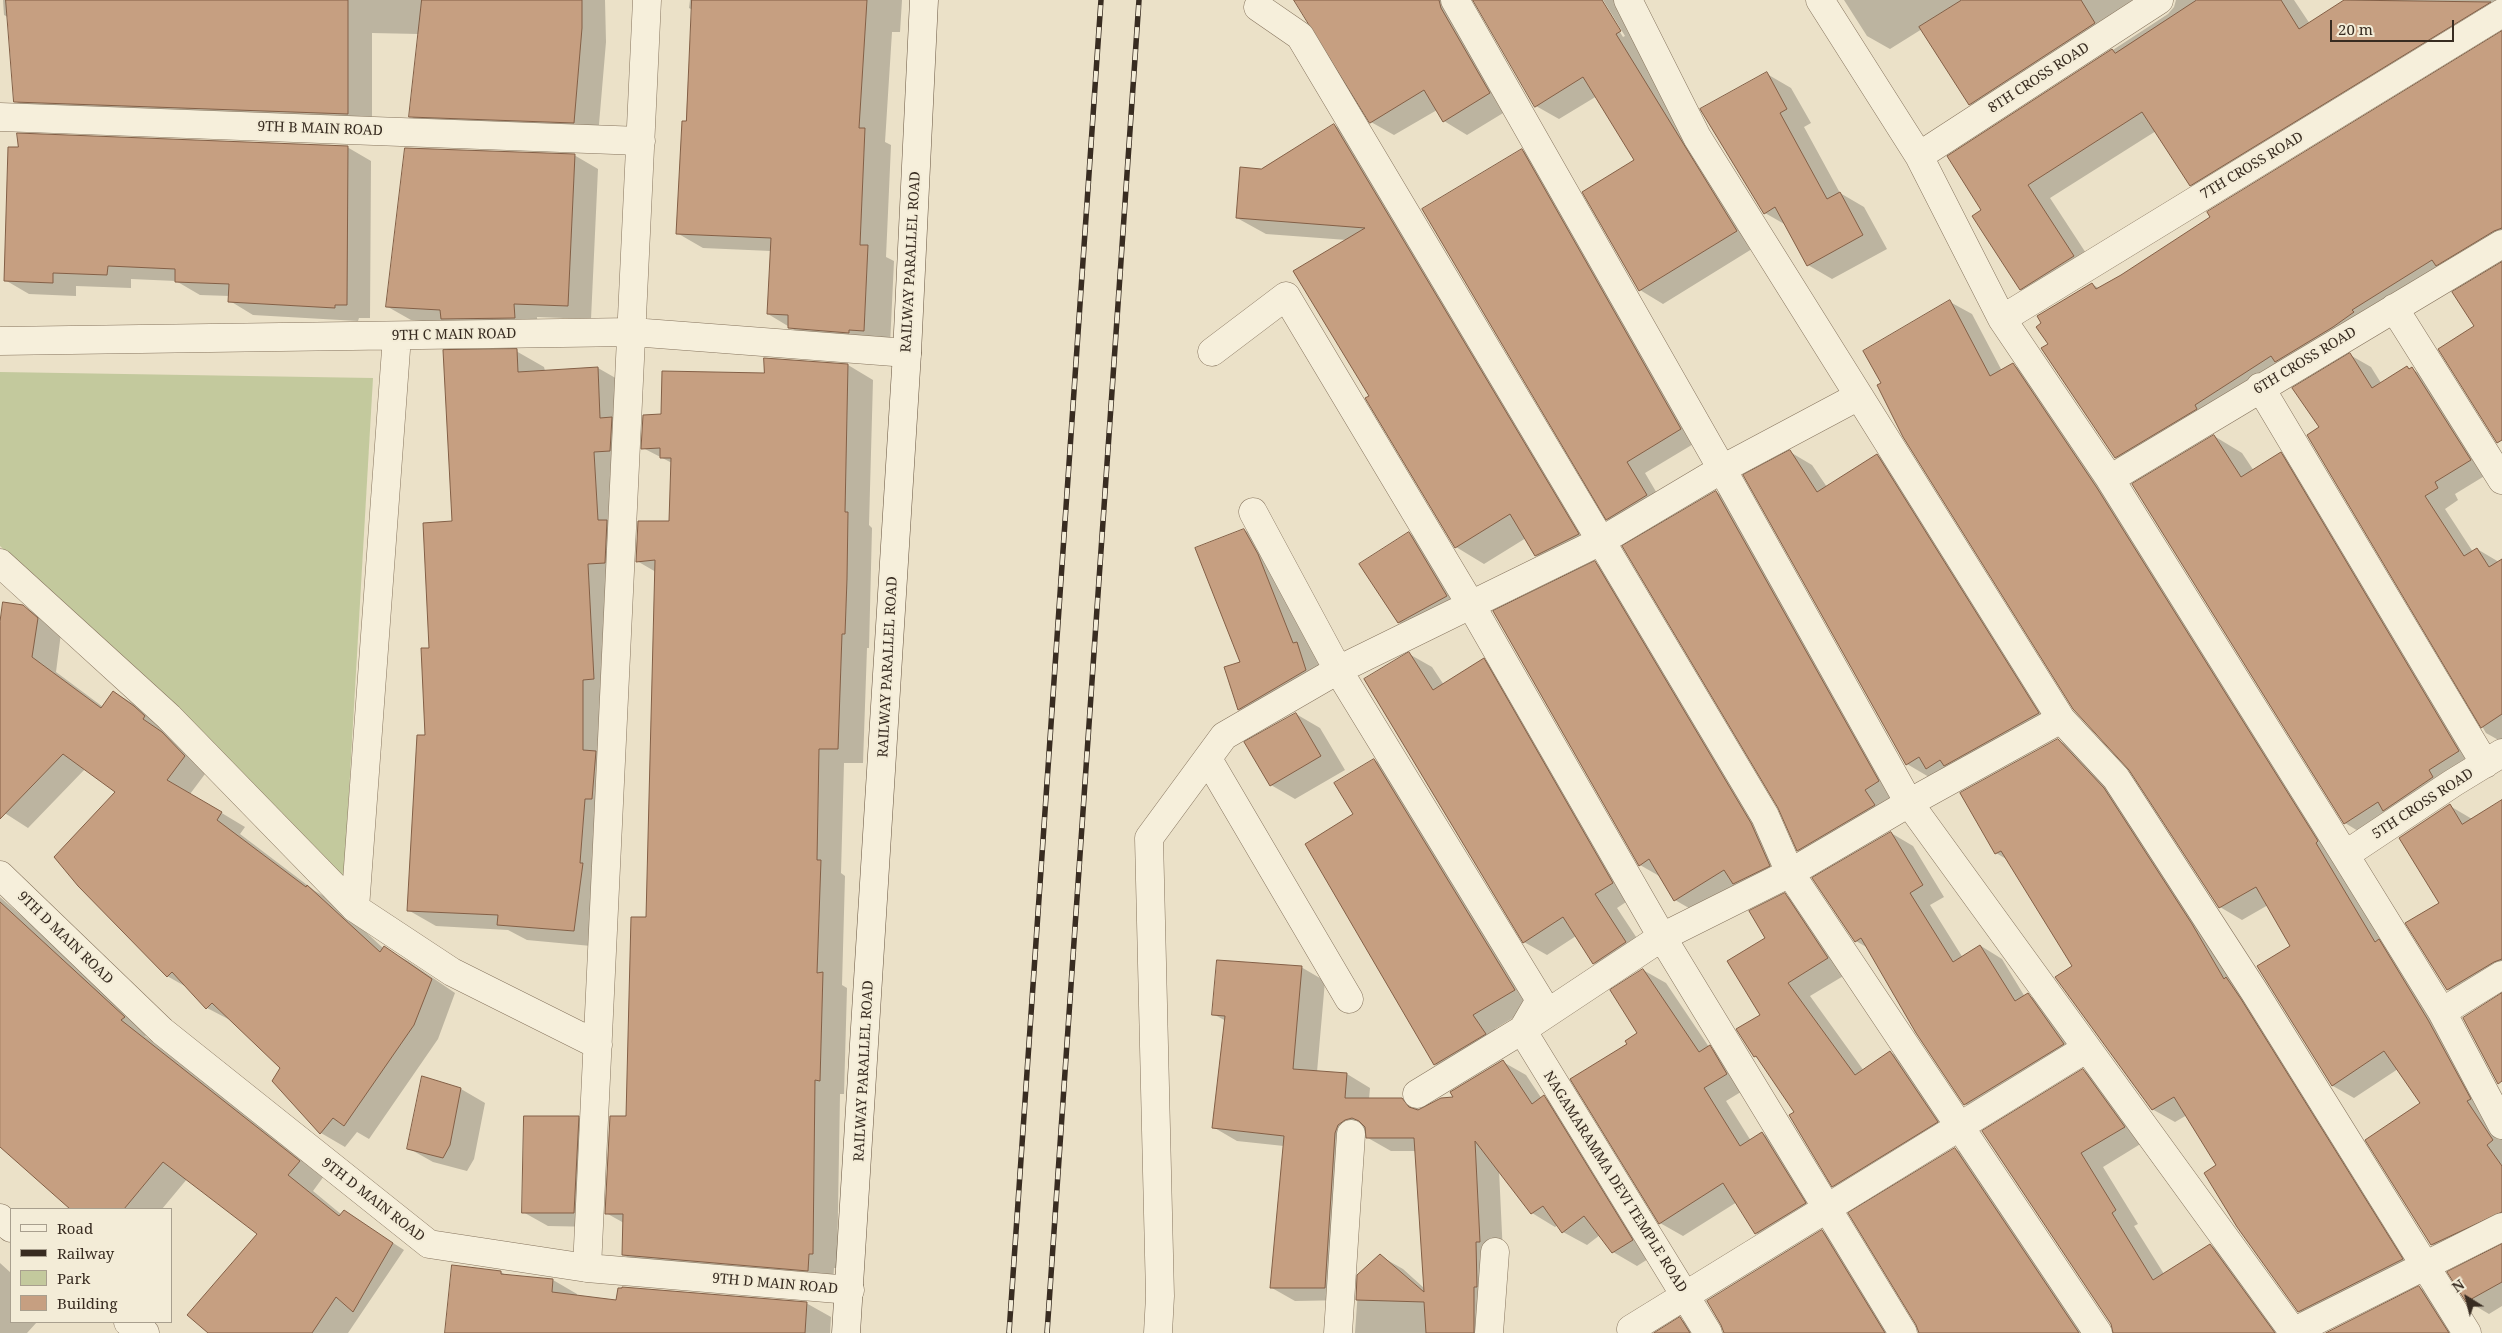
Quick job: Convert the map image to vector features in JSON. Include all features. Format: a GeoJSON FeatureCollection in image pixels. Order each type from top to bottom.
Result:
{"type":"FeatureCollection","features":[{"type":"Feature","properties":{"kind":"street"},"geometry":{"type":"LineString","coordinates":[[587,1268],[647,0]]}},
{"type":"Feature","properties":{"kind":"street","name":"RAILWAY PARALLEL ROAD"},"geometry":{"type":"LineString","coordinates":[[846,1333],[907,353],[924,0]]}},
{"type":"Feature","properties":{"kind":"street"},"geometry":{"type":"LineString","coordinates":[[1455,0],[1722,469],[1909,803],[2293,1333],[2425,1264],[2502,1227]]}},
{"type":"Feature","properties":{"kind":"street"},"geometry":{"type":"LineString","coordinates":[[1628,0],[1697,137],[2061,720],[2116,778],[2254,990],[2467,1333]]}},
{"type":"Feature","properties":{"kind":"street"},"geometry":{"type":"LineString","coordinates":[[1820,0],[1919,156],[2002,319],[2110,479],[2345,855],[2442,1012],[2502,1125]]}},
{"type":"Feature","properties":{"kind":"street","name":"8TH CROSS ROAD"},"geometry":{"type":"LineString","coordinates":[[1919,156],[2158,0]]}},
{"type":"Feature","properties":{"kind":"street"},"geometry":{"type":"LineString","coordinates":[[1258,7],[1300,36],[1765,816],[1790,873],[2098,1333]]}},
{"type":"Feature","properties":{"kind":"street","name":"7TH CROSS ROAD"},"geometry":{"type":"LineString","coordinates":[[2002,319],[2502,13]]}},
{"type":"Feature","properties":{"kind":"street","name":"9TH B MAIN ROAD"},"geometry":{"type":"LineString","coordinates":[[0,117],[640,142]]}},
{"type":"Feature","properties":{"kind":"street","name":"6TH CROSS ROAD"},"geometry":{"type":"LineString","coordinates":[[2110,479],[2260,387],[2502,244]]}},
{"type":"Feature","properties":{"kind":"street"},"geometry":{"type":"LineString","coordinates":[[1212,352],[1286,296],[1471,605],[1662,937],[1903,1333]]}},
{"type":"Feature","properties":{"kind":"street"},"geometry":{"type":"LineString","coordinates":[[2394,308],[2502,480]]}},
{"type":"Feature","properties":{"kind":"street","name":"9TH C MAIN ROAD"},"geometry":{"type":"LineString","coordinates":[[0,340],[632,332],[907,353]]}},
{"type":"Feature","properties":{"kind":"street"},"geometry":{"type":"LineString","coordinates":[[356,908],[396,336]]}},
{"type":"Feature","properties":{"kind":"street"},"geometry":{"type":"LineString","coordinates":[[2260,387],[2493,759]]}},
{"type":"Feature","properties":{"kind":"street"},"geometry":{"type":"LineString","coordinates":[[1158,1333],[1160,1296],[1149,838],[1224,736],[1338,670],[1601,541],[1722,469],[1859,396]]}},
{"type":"Feature","properties":{"kind":"street"},"geometry":{"type":"LineString","coordinates":[[1253,512],[1338,670],[1540,1000],[1522,1030]]}},
{"type":"Feature","properties":{"kind":"street"},"geometry":{"type":"LineString","coordinates":[[0,563],[169,718],[356,908],[452,972],[598,1045]]}},
{"type":"Feature","properties":{"kind":"street"},"geometry":{"type":"LineString","coordinates":[[1418,1094],[1522,1030],[1662,937],[1790,873],[1909,803],[2061,720]]}},
{"type":"Feature","properties":{"kind":"street"},"geometry":{"type":"LineString","coordinates":[[1208,759],[1348,999]]}},
{"type":"Feature","properties":{"kind":"street","name":"5TH CROSS ROAD"},"geometry":{"type":"LineString","coordinates":[[2345,855],[2493,759]]}},
{"type":"Feature","properties":{"kind":"street","name":"9TH D MAIN ROAD"},"geometry":{"type":"LineString","coordinates":[[0,875],[162,1031],[429,1244],[587,1268],[850,1290]]}},
{"type":"Feature","properties":{"kind":"street"},"geometry":{"type":"LineString","coordinates":[[2442,1012],[2502,976]]}},
{"type":"Feature","properties":{"kind":"street","name":"NAGAMARAMMA DEVI TEMPLE ROAD"},"geometry":{"type":"LineString","coordinates":[[1522,1030],[1708,1333]]}},
{"type":"Feature","properties":{"kind":"street"},"geometry":{"type":"LineString","coordinates":[[1631,1328],[2087,1048]]}},
{"type":"Feature","properties":{"kind":"street"},"geometry":{"type":"LineString","coordinates":[[1338,1333],[1351,1134]]}},
{"type":"Feature","properties":{"kind":"street"},"geometry":{"type":"LineString","coordinates":[[0,1218],[10,1227]]}},
{"type":"Feature","properties":{"kind":"street"},"geometry":{"type":"LineString","coordinates":[[1489,1333],[1495,1252]]}},
{"type":"Feature","properties":{"kind":"street"},"geometry":{"type":"LineString","coordinates":[[130,1323],[145,1333]]}},
{"type":"Feature","properties":{"kind":"green space"},"geometry":{"type":"Polygon","coordinates":[[[0,372],[373,378],[344,879],[0,546],[0,372]]]}},
{"type":"Feature","properties":{"kind":"building"},"geometry":{"type":"Polygon","coordinates":[[[6,0],[348,0],[348,114],[14,102],[6,0]]]}},
{"type":"Feature","properties":{"kind":"building"},"geometry":{"type":"Polygon","coordinates":[[[422,0],[582,0],[582,28],[574,123],[409,117],[422,0]]]}},
{"type":"Feature","properties":{"kind":"building"},"geometry":{"type":"Polygon","coordinates":[[[692,0],[867,0],[859,128],[865,128],[860,245],[868,245],[864,331],[849,330],[849,333],[788,328],[788,315],[767,314],[771,238],[676,234],[682,121],[686,121],[692,0]]]}},
{"type":"Feature","properties":{"kind":"building"},"geometry":{"type":"Polygon","coordinates":[[[1294,0],[1439,0],[1441,8],[1490,93],[1443,122],[1424,90],[1370,123],[1294,0]]]}},
{"type":"Feature","properties":{"kind":"building"},"geometry":{"type":"Polygon","coordinates":[[[1473,0],[1602,0],[1621,31],[1616,34],[1737,231],[1639,291],[1582,192],[1634,160],[1583,77],[1535,107],[1473,0]]]}},
{"type":"Feature","properties":{"kind":"building"},"geometry":{"type":"Polygon","coordinates":[[[1962,0],[2081,0],[2095,23],[1969,105],[1919,27],[1962,0]]]}},
{"type":"Feature","properties":{"kind":"building"},"geometry":{"type":"Polygon","coordinates":[[[2197,0],[2281,0],[2299,29],[2344,0],[2491,2],[2190,186],[2142,112],[2028,185],[2074,256],[2020,290],[1972,216],[1981,210],[1947,156],[2112,49],[2115,53],[2197,0]]]}},
{"type":"Feature","properties":{"kind":"building"},"geometry":{"type":"Polygon","coordinates":[[[2502,31],[2502,228],[2436,266],[2432,260],[2352,310],[2354,312],[2333,327],[2275,362],[2271,356],[2195,405],[2197,409],[2115,458],[2041,348],[2048,344],[2036,327],[2041,323],[2037,316],[2092,283],[2096,289],[2121,275],[2210,217],[2207,212],[2502,31]]]}},
{"type":"Feature","properties":{"kind":"building"},"geometry":{"type":"Polygon","coordinates":[[[1767,72],[1787,109],[1780,113],[1827,199],[1840,192],[1863,235],[1807,266],[1775,207],[1764,214],[1700,109],[1767,72]]]}},
{"type":"Feature","properties":{"kind":"building"},"geometry":{"type":"Polygon","coordinates":[[[1334,124],[1579,534],[1535,556],[1510,514],[1455,548],[1365,398],[1369,396],[1293,271],[1365,228],[1236,218],[1240,167],[1261,169],[1334,124]]]}},
{"type":"Feature","properties":{"kind":"building"},"geometry":{"type":"Polygon","coordinates":[[[17,133],[348,146],[347,305],[335,305],[335,308],[228,302],[229,284],[175,282],[175,269],[108,266],[107,275],[53,273],[53,283],[4,281],[8,147],[18,147],[17,133]]]}},
{"type":"Feature","properties":{"kind":"building"},"geometry":{"type":"Polygon","coordinates":[[[405,148],[575,154],[568,306],[514,304],[515,318],[441,319],[440,310],[386,307],[405,148]]]}},
{"type":"Feature","properties":{"kind":"building"},"geometry":{"type":"Polygon","coordinates":[[[1522,149],[1681,429],[1627,462],[1647,495],[1606,520],[1422,209],[1522,149]]]}},
{"type":"Feature","properties":{"kind":"building"},"geometry":{"type":"Polygon","coordinates":[[[2502,262],[2502,440],[2497,443],[2438,349],[2474,326],[2452,292],[2502,262]]]}},
{"type":"Feature","properties":{"kind":"building"},"geometry":{"type":"Polygon","coordinates":[[[1950,300],[1990,376],[2013,363],[2097,488],[2318,841],[2316,843],[2375,942],[2379,939],[2428,1020],[2471,1099],[2467,1101],[2493,1140],[2487,1145],[2502,1166],[2502,1212],[2431,1245],[2365,1140],[2420,1103],[2384,1051],[2332,1086],[2257,966],[2290,946],[2256,887],[2219,908],[2129,770],[2073,709],[1903,437],[1877,385],[1881,383],[1863,351],[1950,300]]]}},
{"type":"Feature","properties":{"kind":"building"},"geometry":{"type":"Polygon","coordinates":[[[517,349],[518,372],[598,367],[600,418],[612,417],[610,451],[594,452],[598,520],[607,520],[605,563],[588,564],[594,679],[583,680],[583,750],[596,751],[592,799],[585,799],[580,863],[583,863],[574,931],[497,925],[498,915],[407,911],[417,735],[425,735],[421,648],[429,648],[423,523],[452,521],[443,350],[517,349]]]}},
{"type":"Feature","properties":{"kind":"building"},"geometry":{"type":"Polygon","coordinates":[[[2350,353],[2372,388],[2407,366],[2409,369],[2412,367],[2471,460],[2435,482],[2438,488],[2425,496],[2464,556],[2477,548],[2489,567],[2502,559],[2502,714],[2481,728],[2307,435],[2319,427],[2292,388],[2350,353]]]}},
{"type":"Feature","properties":{"kind":"building"},"geometry":{"type":"Polygon","coordinates":[[[764,358],[848,364],[845,512],[848,512],[847,579],[845,634],[842,634],[838,749],[819,749],[817,860],[821,860],[817,973],[823,972],[820,1081],[815,1080],[813,1254],[809,1254],[808,1271],[622,1255],[623,1214],[605,1214],[610,1116],[626,1116],[631,917],[646,917],[655,560],[636,562],[638,521],[669,521],[671,458],[660,458],[660,448],[641,449],[643,415],[661,414],[662,371],[764,373],[764,358]]]}},
{"type":"Feature","properties":{"kind":"building"},"geometry":{"type":"Polygon","coordinates":[[[2214,435],[2241,477],[2281,452],[2459,751],[2429,770],[2433,777],[2383,811],[2378,802],[2344,824],[2132,484],[2214,435]]]}},
{"type":"Feature","properties":{"kind":"building"},"geometry":{"type":"Polygon","coordinates":[[[1790,450],[1817,492],[1877,454],[2039,713],[1944,766],[1940,760],[1926,769],[1919,757],[1906,765],[1743,475],[1790,450]]]}},
{"type":"Feature","properties":{"kind":"building"},"geometry":{"type":"Polygon","coordinates":[[[1716,491],[1879,781],[1865,790],[1875,805],[1797,851],[1778,808],[1622,546],[1716,491]]]}},
{"type":"Feature","properties":{"kind":"building"},"geometry":{"type":"Polygon","coordinates":[[[1244,529],[1258,554],[1293,643],[1297,642],[1306,670],[1238,710],[1224,667],[1240,662],[1195,548],[1244,529]]]}},
{"type":"Feature","properties":{"kind":"building"},"geometry":{"type":"Polygon","coordinates":[[[1409,532],[1447,596],[1398,623],[1359,564],[1409,532]]]}},
{"type":"Feature","properties":{"kind":"building"},"geometry":{"type":"Polygon","coordinates":[[[1595,561],[1751,823],[1770,866],[1733,884],[1724,870],[1674,901],[1649,859],[1639,866],[1493,611],[1595,561]]]}},
{"type":"Feature","properties":{"kind":"building"},"geometry":{"type":"Polygon","coordinates":[[[3,602],[23,605],[38,618],[32,657],[101,708],[113,691],[134,706],[145,716],[143,719],[162,732],[185,756],[167,780],[222,812],[217,820],[306,887],[307,885],[380,952],[384,946],[432,979],[414,1025],[344,1126],[333,1118],[320,1134],[272,1081],[280,1068],[212,1003],[206,1009],[172,972],[167,977],[78,886],[54,857],[115,792],[63,754],[0,819],[0,622],[3,602]]]}},
{"type":"Feature","properties":{"kind":"building"},"geometry":{"type":"Polygon","coordinates":[[[1409,652],[1433,690],[1484,658],[1613,883],[1595,894],[1626,942],[1593,964],[1563,917],[1523,943],[1364,679],[1409,652]]]}},
{"type":"Feature","properties":{"kind":"building"},"geometry":{"type":"Polygon","coordinates":[[[1296,713],[1321,756],[1270,786],[1244,742],[1296,713]]]}},
{"type":"Feature","properties":{"kind":"building"},"geometry":{"type":"Polygon","coordinates":[[[2058,739],[2104,788],[2192,924],[2224,979],[2226,977],[2241,999],[2403,1259],[2298,1312],[2237,1227],[2204,1173],[2216,1165],[2174,1097],[2152,1110],[2055,977],[2072,966],[2001,851],[1995,854],[1960,793],[2058,739]]]}},
{"type":"Feature","properties":{"kind":"building"},"geometry":{"type":"Polygon","coordinates":[[[1374,759],[1515,990],[1473,1015],[1486,1034],[1434,1065],[1305,844],[1353,814],[1334,783],[1374,759]]]}},
{"type":"Feature","properties":{"kind":"building"},"geometry":{"type":"Polygon","coordinates":[[[2502,800],[2502,959],[2447,990],[2405,923],[2439,903],[2399,838],[2450,804],[2462,824],[2502,800]]]}},
{"type":"Feature","properties":{"kind":"building"},"geometry":{"type":"Polygon","coordinates":[[[1891,832],[1923,885],[1910,893],[1953,962],[1980,945],[2015,1001],[2028,993],[2064,1044],[1964,1105],[1916,1033],[1861,938],[1855,942],[1812,878],[1891,832]]]}},
{"type":"Feature","properties":{"kind":"building"},"geometry":{"type":"Polygon","coordinates":[[[1785,893],[1828,958],[1788,983],[1855,1075],[1890,1051],[1938,1122],[1832,1187],[1789,1115],[1794,1112],[1736,1029],[1760,1015],[1727,961],[1765,938],[1749,911],[1785,893]]]}},
{"type":"Feature","properties":{"kind":"building"},"geometry":{"type":"Polygon","coordinates":[[[0,902],[125,1017],[121,1020],[300,1161],[288,1175],[339,1216],[344,1210],[393,1243],[353,1312],[336,1297],[312,1333],[208,1333],[187,1315],[257,1234],[163,1162],[125,1208],[69,1208],[0,1147],[0,902]]]}},
{"type":"Feature","properties":{"kind":"building"},"geometry":{"type":"Polygon","coordinates":[[[1217,960],[1302,966],[1293,1069],[1347,1073],[1345,1098],[1402,1098],[1409,1107],[1418,1110],[1441,1098],[1453,1097],[1450,1092],[1503,1060],[1532,1104],[1544,1095],[1633,1240],[1612,1253],[1584,1216],[1562,1233],[1543,1206],[1531,1214],[1475,1141],[1480,1242],[1476,1242],[1477,1287],[1474,1287],[1474,1333],[1426,1333],[1424,1302],[1356,1300],[1357,1275],[1380,1254],[1424,1292],[1414,1138],[1366,1138],[1365,1127],[1359,1121],[1352,1118],[1338,1125],[1335,1133],[1325,1288],[1270,1288],[1284,1136],[1212,1128],[1225,1016],[1212,1015],[1217,960]]]}},
{"type":"Feature","properties":{"kind":"building"},"geometry":{"type":"Polygon","coordinates":[[[1643,969],[1699,1052],[1710,1045],[1727,1074],[1704,1088],[1740,1146],[1762,1132],[1806,1203],[1755,1234],[1723,1183],[1659,1224],[1570,1079],[1627,1044],[1625,1041],[1637,1033],[1610,990],[1643,969]]]}},
{"type":"Feature","properties":{"kind":"building"},"geometry":{"type":"Polygon","coordinates":[[[2502,993],[2502,1081],[2498,1084],[2463,1018],[2502,993]]]}},
{"type":"Feature","properties":{"kind":"building"},"geometry":{"type":"Polygon","coordinates":[[[2083,1069],[2125,1127],[2081,1153],[2116,1210],[2112,1213],[2153,1280],[2210,1244],[2275,1333],[2113,1333],[2111,1324],[1982,1131],[2083,1069]]]}},
{"type":"Feature","properties":{"kind":"building"},"geometry":{"type":"Polygon","coordinates":[[[422,1076],[461,1088],[450,1145],[443,1158],[407,1149],[422,1076]]]}},
{"type":"Feature","properties":{"kind":"building"},"geometry":{"type":"Polygon","coordinates":[[[524,1116],[579,1116],[574,1213],[522,1213],[524,1116]]]}},
{"type":"Feature","properties":{"kind":"building"},"geometry":{"type":"Polygon","coordinates":[[[1955,1148],[2079,1333],[1919,1333],[1848,1213],[1955,1148]]]}},
{"type":"Feature","properties":{"kind":"building"},"geometry":{"type":"Polygon","coordinates":[[[1822,1230],[1885,1333],[1724,1333],[1707,1301],[1822,1230]]]}},
{"type":"Feature","properties":{"kind":"building"},"geometry":{"type":"Polygon","coordinates":[[[2502,1244],[2502,1282],[2466,1302],[2447,1272],[2502,1244]]]}},
{"type":"Feature","properties":{"kind":"building"},"geometry":{"type":"Polygon","coordinates":[[[452,1265],[501,1271],[501,1274],[553,1279],[552,1292],[616,1300],[618,1288],[622,1287],[807,1302],[805,1333],[445,1333],[452,1265]]]}},
{"type":"Feature","properties":{"kind":"building"},"geometry":{"type":"Polygon","coordinates":[[[2419,1286],[2449,1333],[2326,1333],[2419,1286]]]}},
{"type":"Feature","properties":{"kind":"building"},"geometry":{"type":"Polygon","coordinates":[[[1680,1317],[1690,1333],[1654,1333],[1680,1317]]]}},
{"type":"Feature","properties":{"kind":"railway"},"geometry":{"type":"LineString","coordinates":[[1009,1333],[1101,0]]}},
{"type":"Feature","properties":{"kind":"railway"},"geometry":{"type":"LineString","coordinates":[[1047,1333],[1139,0]]}}]}
